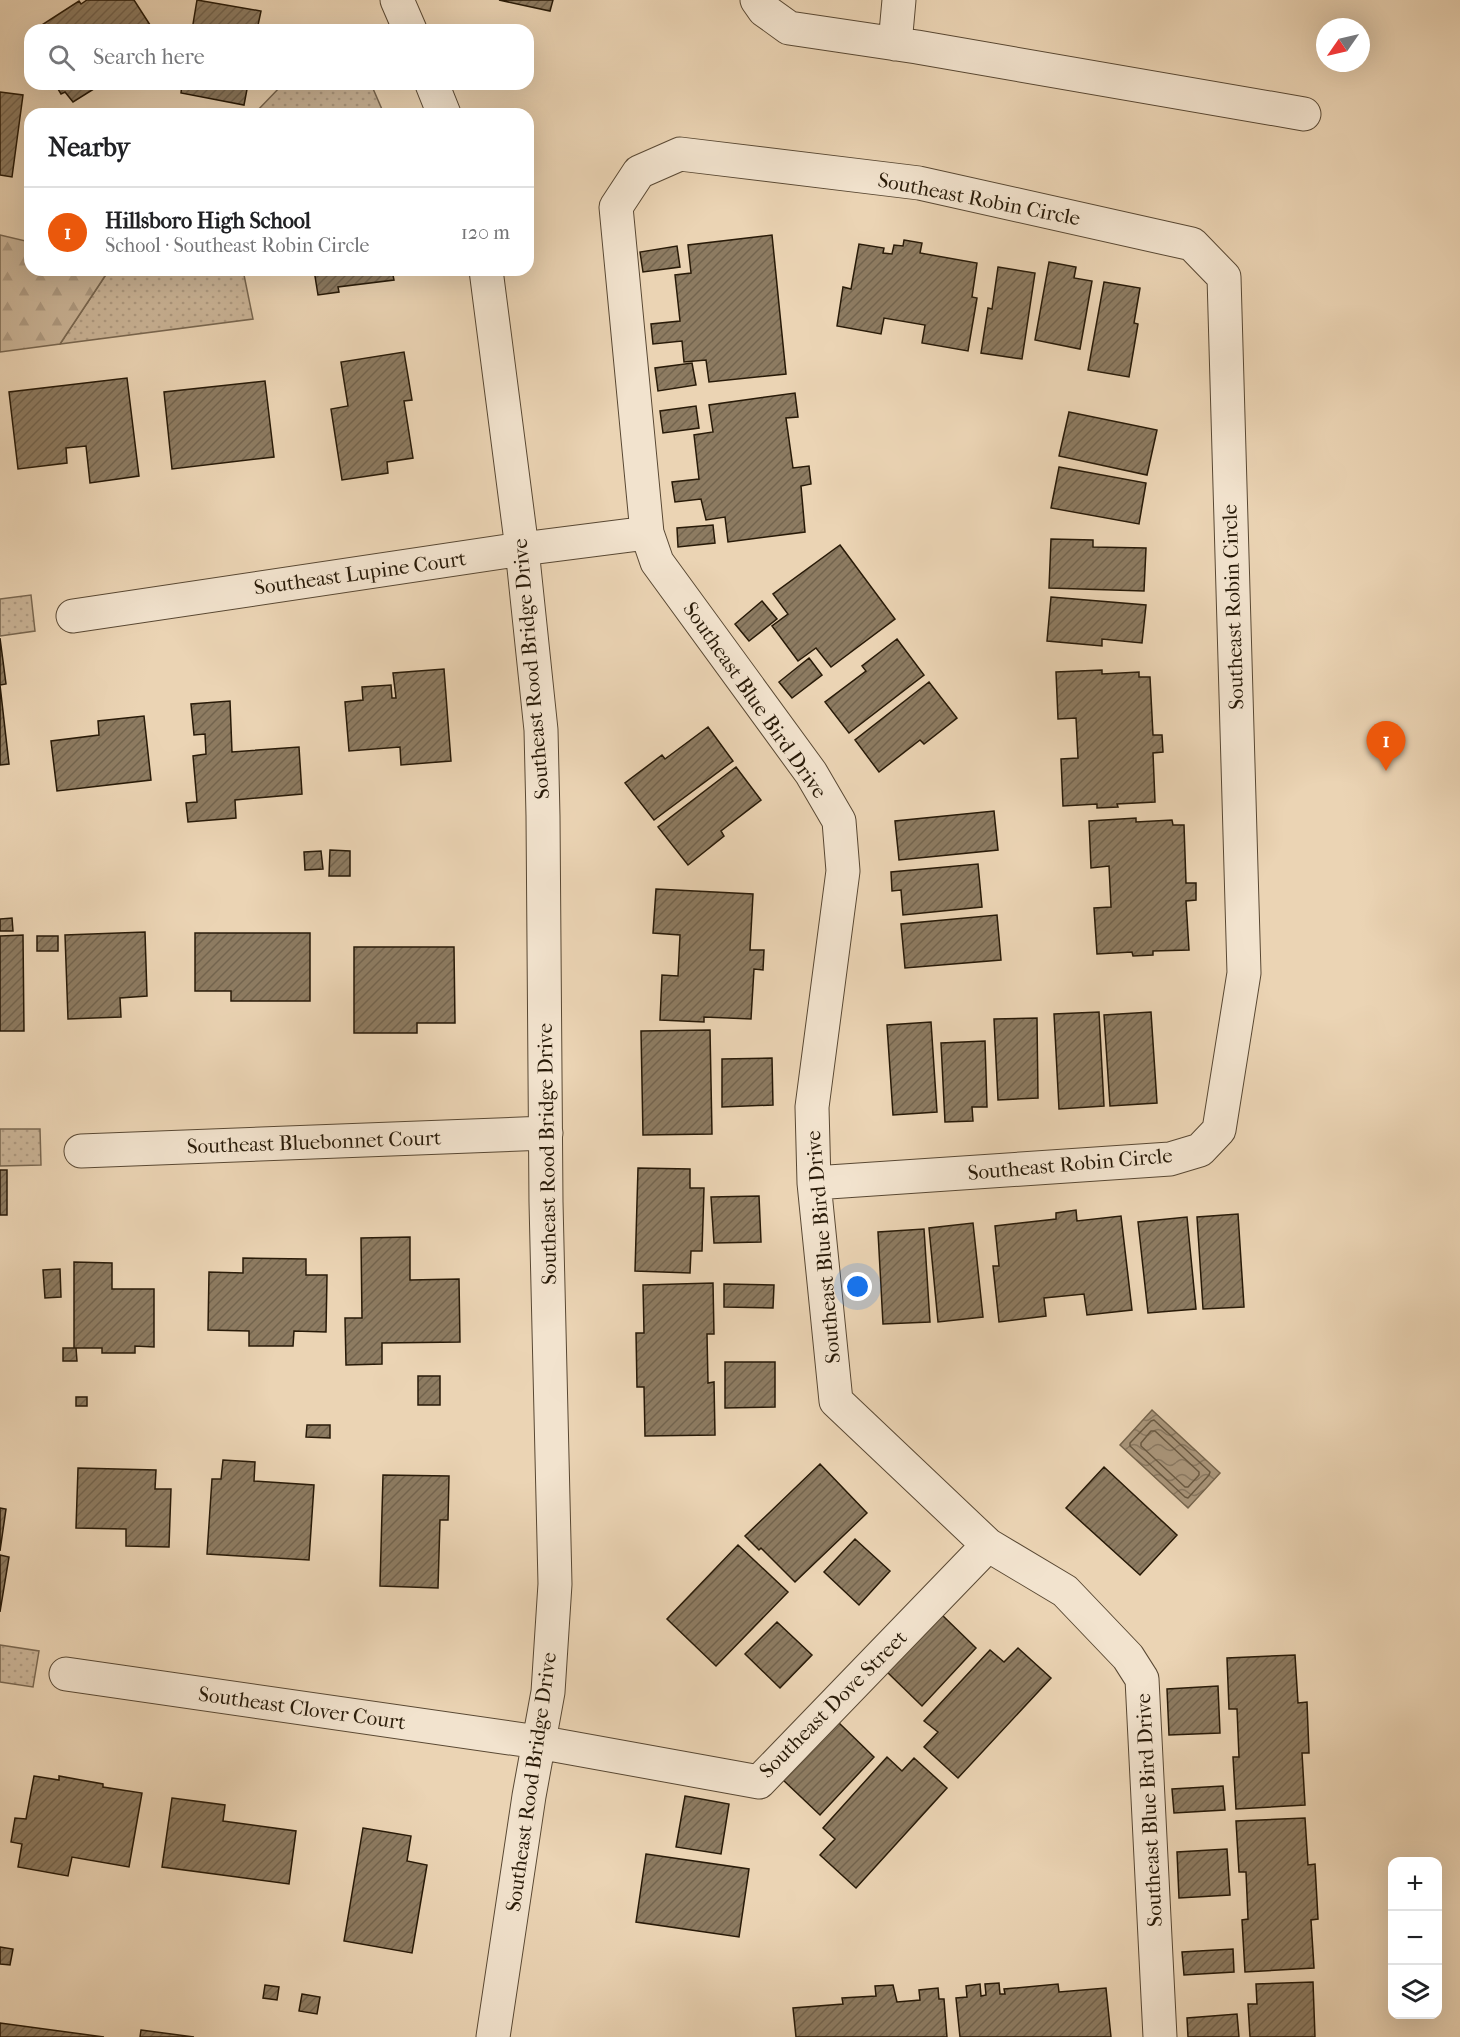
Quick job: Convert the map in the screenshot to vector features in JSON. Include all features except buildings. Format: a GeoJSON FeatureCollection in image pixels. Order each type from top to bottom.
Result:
{"type":"FeatureCollection","features":[{"type":"Feature","properties":{"kind":"street"},"geometry":{"type":"LineString","coordinates":[[397,0],[407,24]]}},
{"type":"Feature","properties":{"kind":"street"},"geometry":{"type":"LineString","coordinates":[[758,0],[764,10],[789,28],[1305,114]]}},
{"type":"Feature","properties":{"kind":"street"},"geometry":{"type":"LineString","coordinates":[[895,44],[899,0]]}},
{"type":"Feature","properties":{"kind":"street"},"geometry":{"type":"LineString","coordinates":[[434,90],[442,108]]}},
{"type":"Feature","properties":{"kind":"street","name":"Southeast Robin Circle"},"geometry":{"type":"LineString","coordinates":[[639,172],[680,154],[919,183],[1192,244],[1224,277],[1244,973],[1219,1130],[1200,1150],[1170,1159],[814,1183]]}},
{"type":"Feature","properties":{"kind":"street","name":"Southeast Blue Bird Drive"},"geometry":{"type":"LineString","coordinates":[[639,172],[616,207],[647,533],[657,562],[811,773],[839,821],[843,872],[812,1107],[814,1183],[836,1401],[988,1545],[1065,1591],[1128,1657],[1142,1679],[1160,2037]]}},
{"type":"Feature","properties":{"kind":"street","name":"Southeast Rood Bridge Drive"},"geometry":{"type":"LineString","coordinates":[[487,276],[522,549],[541,730],[546,1202],[555,1584],[548,1692],[538,1742],[493,2037]]}},
{"type":"Feature","properties":{"kind":"street","name":"Southeast Lupine Court"},"geometry":{"type":"LineString","coordinates":[[72,616],[522,549],[647,533]]}},
{"type":"Feature","properties":{"kind":"street","name":"Southeast Bluebonnet Court"},"geometry":{"type":"LineString","coordinates":[[81,1151],[546,1133]]}},
{"type":"Feature","properties":{"kind":"street","name":"Southeast Dove Street"},"geometry":{"type":"LineString","coordinates":[[538,1742],[759,1782],[988,1545]]}},
{"type":"Feature","properties":{"kind":"street","name":"Southeast Clover Court"},"geometry":{"type":"LineString","coordinates":[[66,1674],[538,1742]]}},
{"type":"Feature","properties":{"kind":"green space"},"geometry":{"type":"Polygon","coordinates":[[[277,90],[374,90],[381,108],[260,108],[277,90]]]}},
{"type":"Feature","properties":{"kind":"green space"},"geometry":{"type":"Polygon","coordinates":[[[0,235],[24,241],[24,276],[105,276],[60,344],[0,352],[0,235]]]}},
{"type":"Feature","properties":{"kind":"green space"},"geometry":{"type":"Polygon","coordinates":[[[105,276],[244,276],[253,319],[60,344],[105,276]]]}},
{"type":"Feature","properties":{"kind":"green space"},"geometry":{"type":"Polygon","coordinates":[[[31,595],[35,631],[0,636],[0,599],[31,595]]]}},
{"type":"Feature","properties":{"kind":"green space"},"geometry":{"type":"Polygon","coordinates":[[[0,1129],[40,1129],[41,1165],[0,1166],[0,1129]]]}},
{"type":"Feature","properties":{"kind":"green space"},"geometry":{"type":"Polygon","coordinates":[[[0,1645],[39,1651],[33,1687],[0,1682],[0,1645]]]}},
{"type":"Feature","properties":{"kind":"water"},"geometry":{"type":"Polygon","coordinates":[[[1152,1410],[1220,1473],[1188,1508],[1120,1445],[1152,1410]]]}},
{"type":"Feature","properties":{"kind":"place","name":"Hillsboro High School"},"geometry":{"type":"Point","coordinates":[1386,771]}}]}
